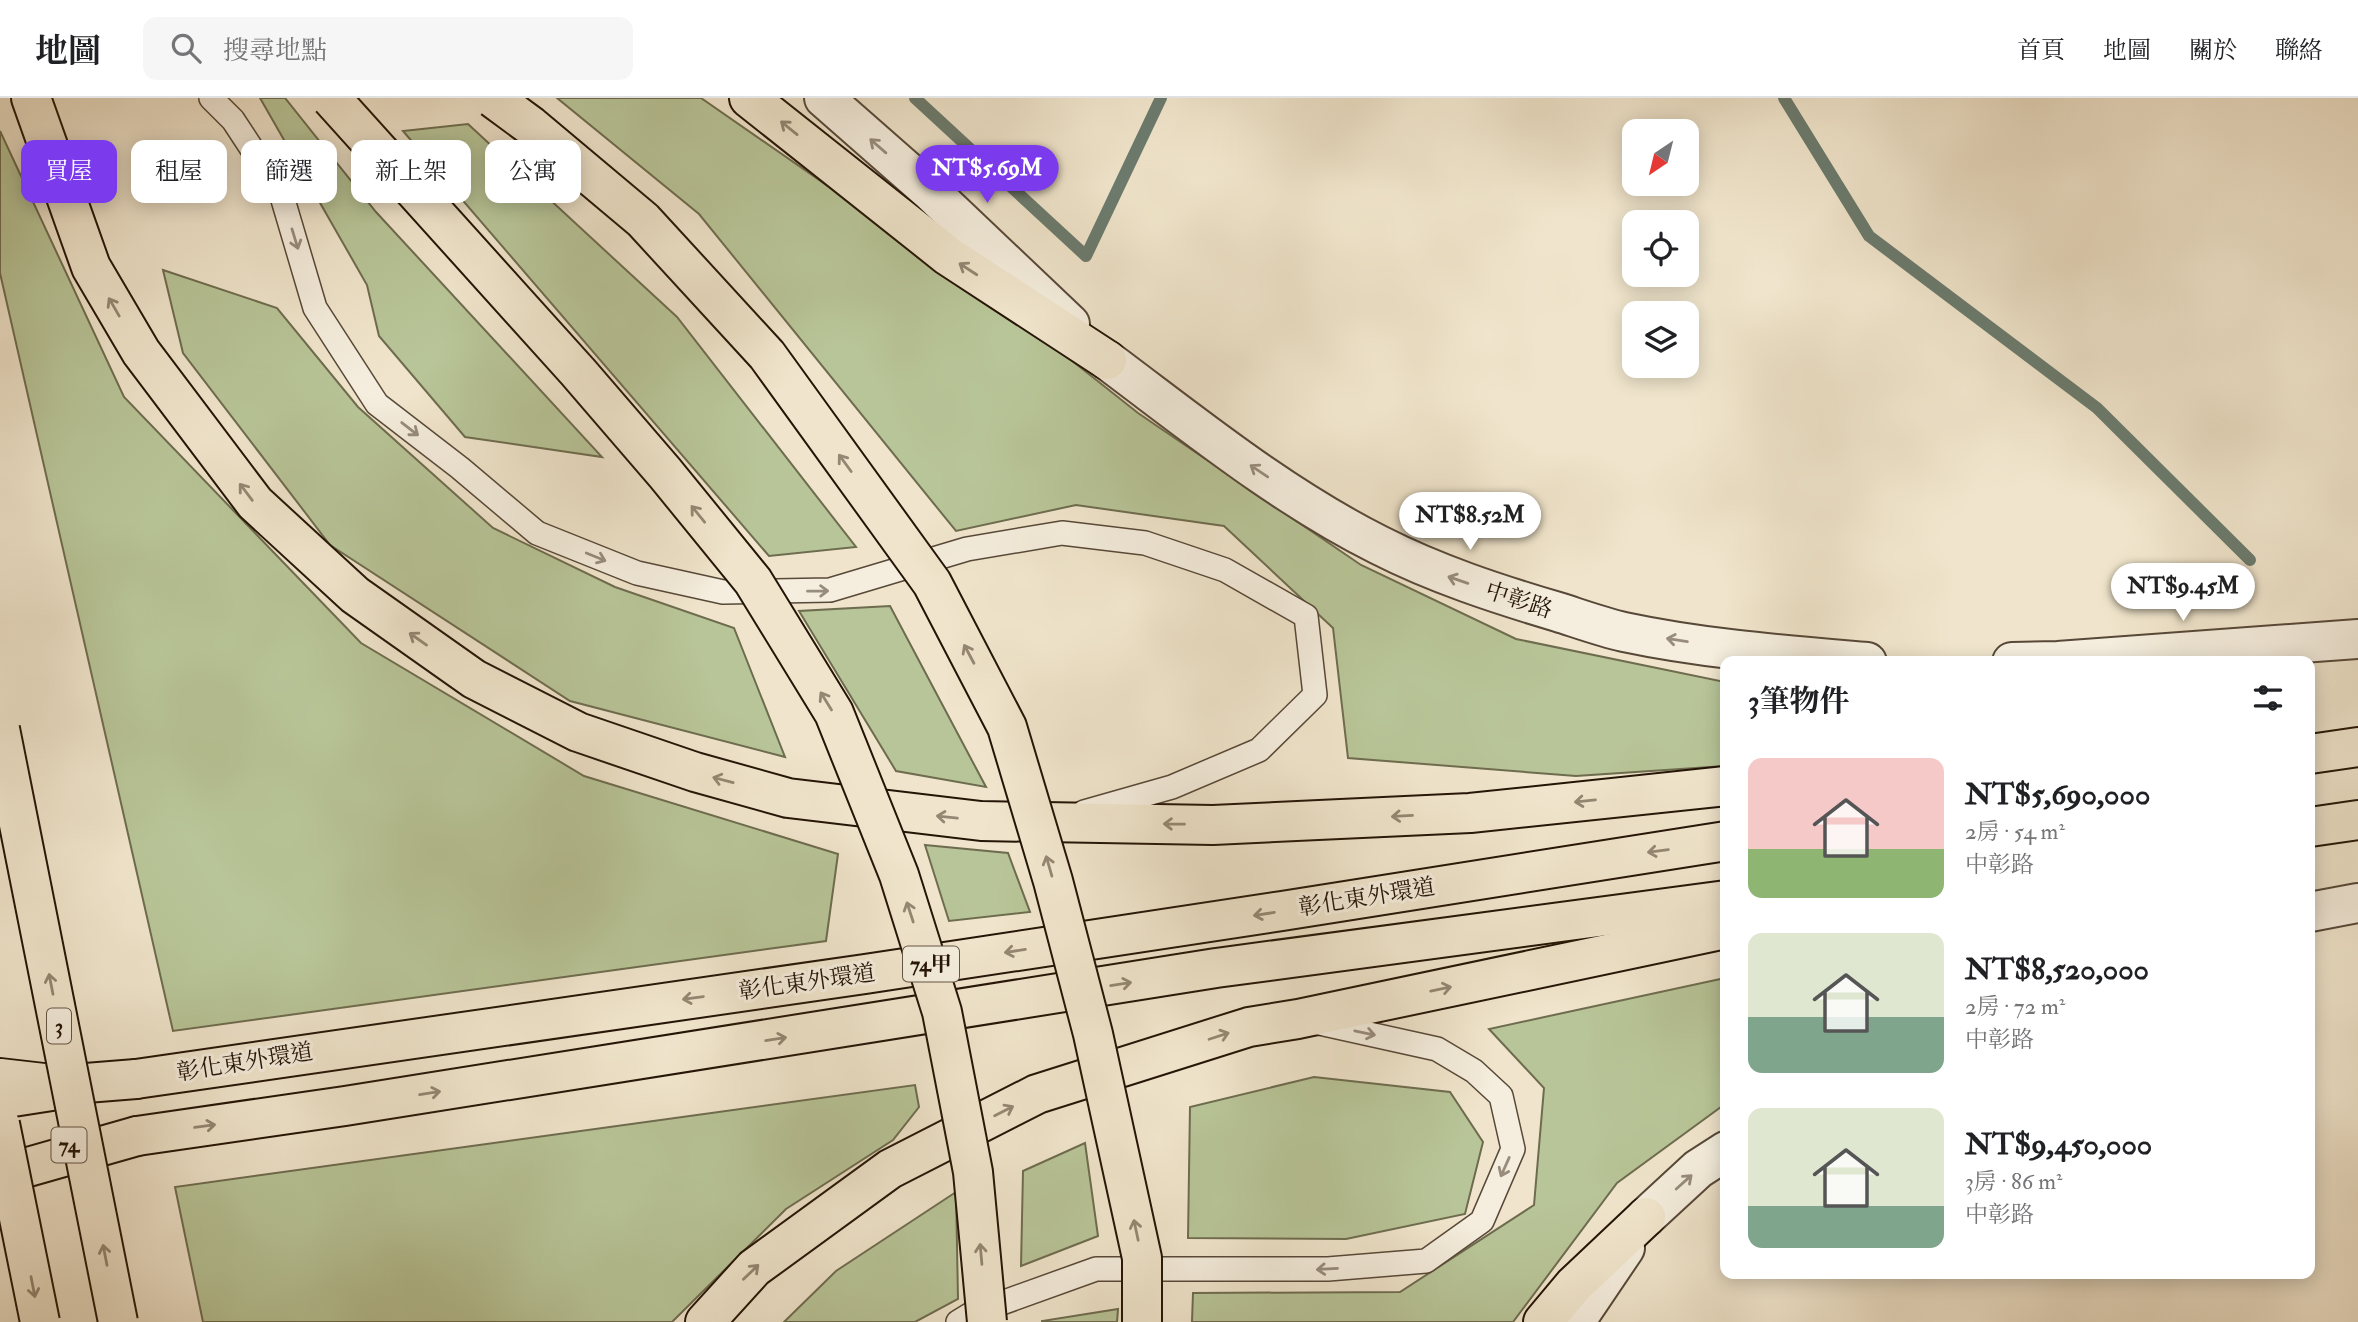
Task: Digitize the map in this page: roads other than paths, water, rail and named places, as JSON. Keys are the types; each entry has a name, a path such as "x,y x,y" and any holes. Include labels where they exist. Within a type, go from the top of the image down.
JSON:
{"main road":[{"path":"31,98 91,267 141,352 255,503 355,595 474,679 578,732 695,772 788,797 981,821 1213,825 1470,813 1720,787"},
{"path":"331,98 578,372 665,473 753,582 834,713 899,876 942,1012 974,1172 987,1322"},
{"path":"493,98 531,126 643,220 767,355 932,583 1007,727 1053,881 1093,1034 1142,1258 1142,1322"},
{"path":"749,98 948,256 1107,360"},
{"name":"3","path":"0,729 118,1322"},
{"path":"2315,753 2358,747"},
{"path":"2315,826 2358,820"},
{"name":"彰化東外環道","path":"136,1079 919,966 1720,842"},
{"name":"74甲","path":"137,1136 386,1100 1216,968 1720,901"},
{"path":"705,1322 754,1268 890,1169 1037,1094 1249,1027 1720,930"},
{"path":"0,1078 61,1085 136,1079"},
{"path":"0,1099 136,1079"},
{"path":"0,1124 40,1322"},
{"path":"0,1175 137,1136"},
{"name":"74","path":"0,1154 137,1136"},
{"path":"1543,1322 1574,1285 1646,1217"}],"street":[{"name":"中彰路","path":"824,98 931,192 1107,360 1223,446 1302,500 1378,545 1446,575 1623,632 1752,653 1790,656"},
{"path":"2126,656 2358,639"},
{"path":"2315,911 2358,903"},
{"path":"1575,1322 1646,1217 1698,1169 1720,1155"}],"lane":[{"path":"211,98 233,120 281,192 315,307 377,404 460,468 537,533 636,573 723,592 830,590 967,549 1062,533 1145,543 1225,570 1306,616 1315,695 1259,750 1172,788 1051,821"},
{"path":"958,1322 971,1314 1096,1269 1328,1269 1426,1261 1482,1221 1513,1149 1501,1096 1474,1071 1437,1048 1298,1019"}],"waterway":[{"path":"915,98 1086,256 1161,98"},
{"path":"1784,98 1869,236 2097,408 2250,560"}]}
